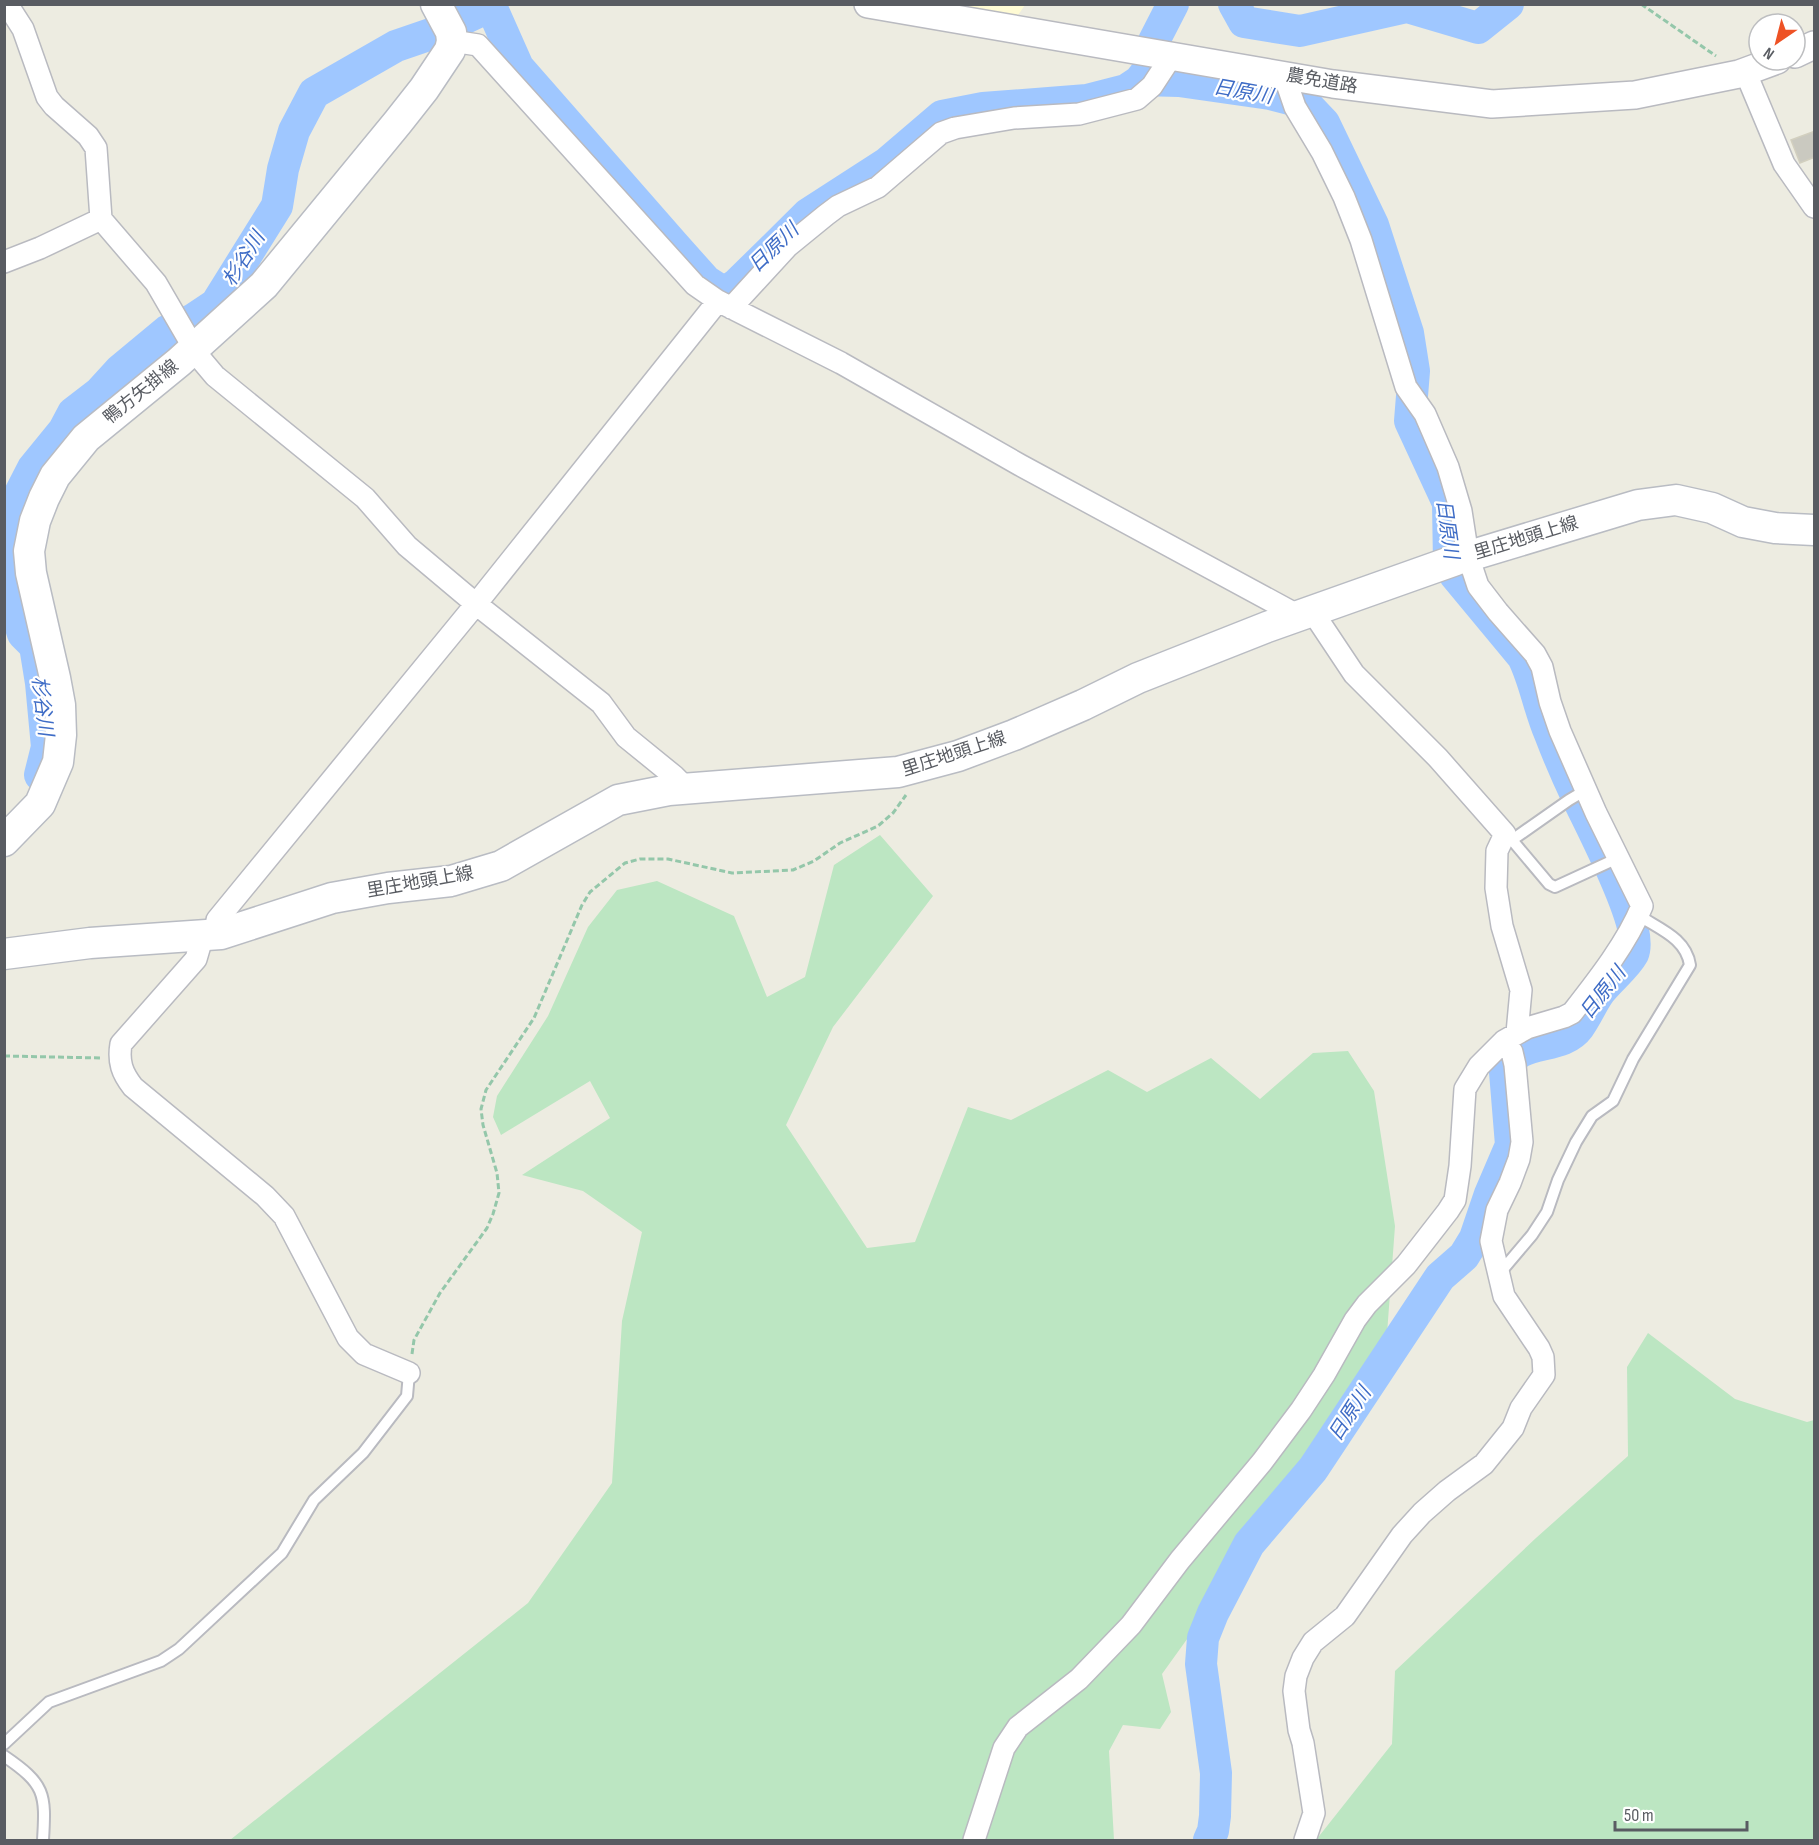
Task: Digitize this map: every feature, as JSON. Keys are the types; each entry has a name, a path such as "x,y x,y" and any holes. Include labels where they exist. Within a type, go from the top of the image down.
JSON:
{"main road":[{"name":"鴨方矢掛線","path":"4,841 40,804 58,762 61,735 60,705 31,573 29,551 35,521 55,476 86,438 192,344 264,285 292,253 424,89 450,50 446,24"},
{"name":"里庄地頭上線","path":"4,954 90,943 212,935 332,898 388,888 451,881 501,866 618,800 686,788 898,772 958,756 1014,735 1138,678 1306,614 1456,560 1638,505 1676,500 1712,508 1743,522 1775,528 1815,530"}],"street":[{"path":"7,4 23,28 47,97 88,136 96,148 100,219 156,283 175,318 215,376 365,498 407,546 602,704 626,737 686,788"},
{"name":"農免道路","path":"867,4 1160,58 1289,90 1333,84 1492,104 1635,95 1747,70"},
{"path":"446,24 478,45 696,285 725,304 841,363 1020,465 1306,614 1354,674 1438,758 1509,837 1497,851 1496,888 1502,926 1521,990 1512,1048 1522,1142 1519,1159 1497,1210 1491,1241 1504,1296 1543,1357 1544,1375 1521,1407 1513,1428 1484,1464 1447,1491 1402,1534 1345,1616 1313,1642 1302,1658 1294,1691 1314,1813 1305,1840"},
{"path":"410,1373 364,1354 348,1338 284,1216 265,1196 133,1087 123,1074 119,1058 121,1044 196,958 212,935 217,920 725,304 826,214 878,187 941,133 955,128 1014,118 1079,114 1137,99 1152,86 1160,58"},
{"path":"1742,72 1784,164 1815,207"},
{"path":"974,1840 1010,1736 1079,1678 1131,1625 1180,1560 1262,1462 1301,1410 1361,1312 1406,1265 1448,1211 1455,1200 1460,1166 1465,1089 1479,1066 1572,1013 1633,925 1642,906 1612,861 1579,794 1550,702 1542,667 1535,654 1456,560 1461,511 1448,466 1425,414 1412,395 1357,229 1322,152 1289,90"},
{"path":"4,262 40,248 100,219"}],"lane":[{"path":"1579,794 1509,837 1549,884 1555,887 1612,861"},
{"path":"1499,1274 1532,1235 1547,1212 1575,1142 1592,1116 1613,1101 1633,1059 1690,965 1689,954 1680,941 1633,925"},
{"path":"4,1744 49,1702 161,1661 179,1649 282,1553 314,1500 363,1453 407,1396 410,1373"},
{"path":"4,1756 22,1768 39,1787 45,1804 43,1840"}],"path":[{"path":"1641,4 1742,72"},
{"path":"410,1373 414,1340 440,1293 487,1228 500,1193 497,1173 483,1125 481,1109 486,1090 534,1018 582,905 590,892 625,863 640,859 668,859 732,873 794,870 814,861 840,843 878,826 893,813 903,797 912,790"},
{"path":"4,1056 119,1058"}],"shaded area":[{"path":"932,5 1025,5 1016,18"}],"green space":[{"path":"880,835 933,896 833,1027 786,1125 867,1248 915,1242 968,1107 1011,1120 1108,1070 1147,1092 1211,1058 1260,1099 1313,1053 1348,1051 1374,1091 1395,1226 1387,1334 1303,1460 1228,1552 1190,1635 1162,1674 1171,1712 1160,1729 1123,1725 1109,1751 1114,1840 230,1840 528,1603 612,1483 622,1321 642,1232 583,1191 522,1175 610,1118 590,1081 501,1135 493,1117 497,1096 548,1016 588,927 617,890 657,881 734,916 767,997 805,977 834,865"},
{"path":"1648,1333 1735,1399 1807,1422 1814,1420 1814,1840 1316,1840 1392,1744 1395,1671 1536,1538 1628,1456 1627,1367"}],"building":[{"path":"1815,131 1815,157 1800,163 1791,140"}],"waterway":[{"path":"1141,79 1151,66 1154,41 1173,4"},
{"path":"1234,4 1244,22 1300,31 1407,7 1478,28 1508,4"},
{"name":"日原川","path":"491,6 518,67 706,281 720,290 728,290 737,284 808,214 887,163 942,116 983,108 1087,100 1126,90 1141,80 1179,81 1270,94 1305,103 1324,123 1373,225 1408,333 1414,371 1410,421 1448,503 1449,563 1455,575 1523,657 1559,758 1624,900 1635,941 1630,959 1600,992 1579,1027 1571,1035 1561,1040 1528,1048 1511,1061 1505,1072 1511,1145 1490,1194 1475,1238 1464,1256 1440,1277 1313,1469 1249,1544 1213,1613 1203,1638 1201,1664 1216,1773 1215,1816 1209,1840"},
{"name":"杉谷川","path":"4,542 15,503 33,468 64,430 73,413 99,393 120,370 167,331 192,320 216,304 277,206 283,169 294,131 314,93 396,46 431,34 491,6"},
{"name":"杉谷川","path":"4,550 8,586 23,634 35,646 41,683 47,747 40,775"}]}
